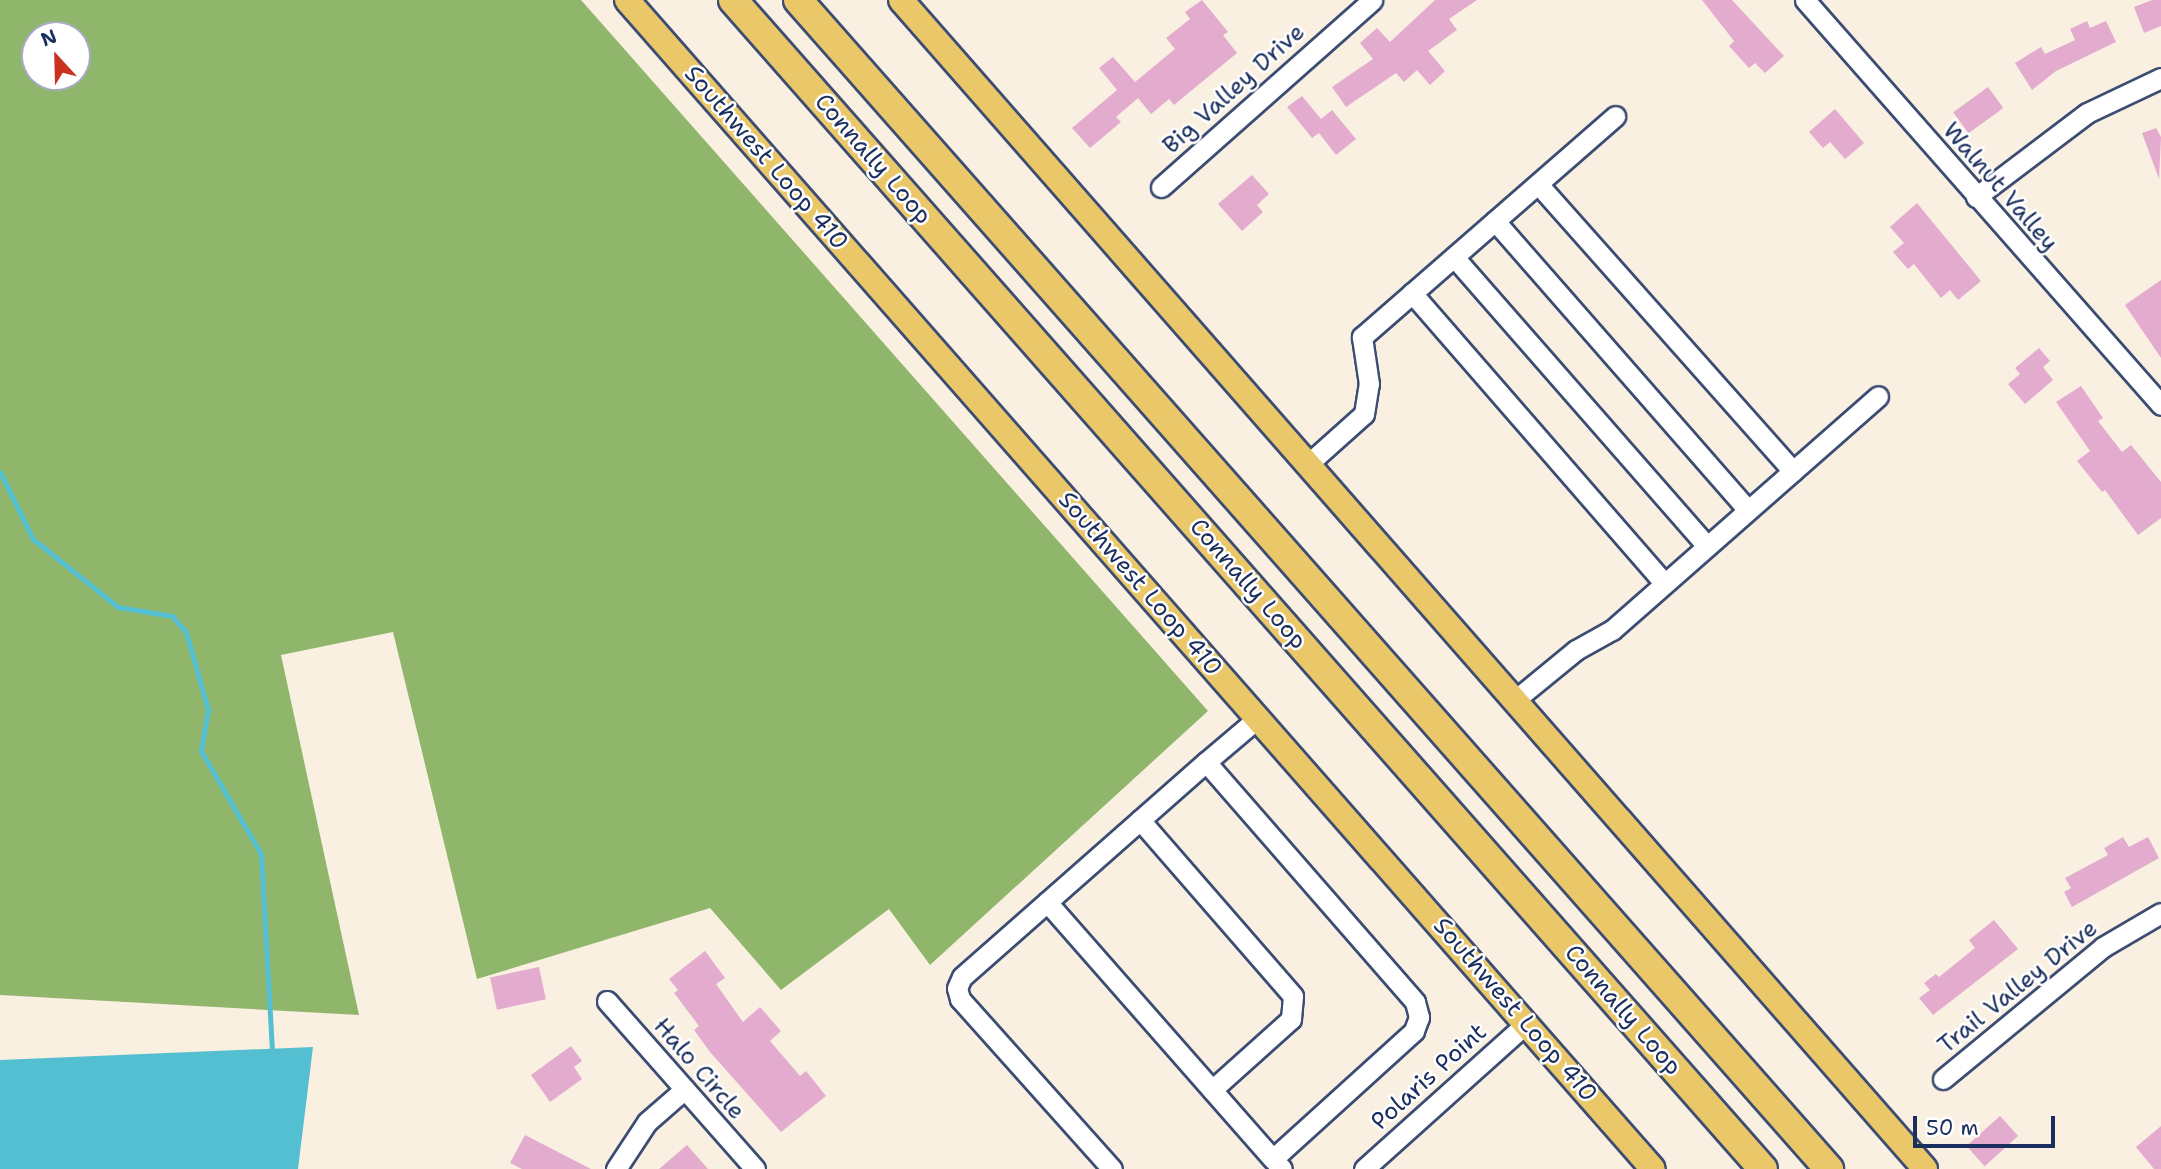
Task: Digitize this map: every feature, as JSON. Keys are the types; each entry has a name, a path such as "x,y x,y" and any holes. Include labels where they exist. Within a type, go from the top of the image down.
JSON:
{"highway":[{"name":"Connally Loop","path":"733,0 1763,1169"},
{"name":"Connally Loop","path":"798,0 1829,1169"}],"main road":[{"name":"Southwest Loop 410","path":"626,0 1527,1023 1646,1166"},
{"path":"901,0 1925,1169"}],"street":[{"name":"Big Valley Drive","path":"1161,187 1372,0"},
{"name":"Walnut Valley","path":"1805,0 1976,197 2160,401"},
{"path":"1976,197 2088,113 2161,78"},
{"path":"1308,464 1364,414 1369,384 1362,337 1615,116"},
{"path":"1538,184 1793,471"},
{"path":"1494,221 1748,510"},
{"path":"1454,257 1707,546"},
{"path":"1412,293 1664,583"},
{"path":"1515,700 1576,650 1612,630 1878,396"},
{"path":"1112,1169 960,999 957,988 962,978 1258,718"},
{"path":"1047,902 1278,1164 1415,1031 1419,1017 1415,1002 1206,762"},
{"path":"1140,820 1293,996 1291,1018 1212,1090"},
{"name":"Trail Valley Drive","path":"1943,1079 2060,980 2104,947 2161,913"},
{"name":"Halo Circle","path":"607,1001 755,1169"},
{"name":"Polaris Point","path":"1364,1169 1527,1023"},
{"path":"616,1169 647,1122 685,1089"}],"green space":[{"path":"0,0 581,0 1208,711 930,965 889,909 781,990 710,908 477,979 393,632 281,655 359,1015 0,995"}],"water":[{"path":"313,1047 298,1169 0,1169 0,1060"}],"building":[{"path":"1202,0 1228,32 1223,35 1237,53 1174,105 1169,99 1151,114 1138,98 1116,117 1121,122 1090,148 1072,128 1117,90 1099,68 1113,57 1135,82 1175,49 1166,38 1190,19 1185,12"},
{"path":"1435,0 1477,0 1449,19 1457,30 1428,51 1445,71 1430,85 1417,70 1404,82 1396,73 1346,107 1332,87 1373,59 1360,43 1377,28 1390,42"},
{"path":"1702,0 1732,0 1784,56 1765,73 1755,63 1749,68 1729,46 1734,41"},
{"path":"2152,0 2161,0 2161,26 2144,33 2134,7"},
{"path":"2087,21 2090,28 2106,21 2116,42 2056,71 2032,90 2015,63 2041,47 2045,54 2075,40 2070,29"},
{"path":"1988,87 2003,108 1968,133 1953,112"},
{"path":"1302,96 1321,119 1332,110 1356,139 1336,155 1319,133 1312,138 1287,107"},
{"path":"1835,109 1864,143 1845,159 1830,142 1823,148 1809,132"},
{"path":"2156,128 2161,137 2159,179 2142,133"},
{"path":"1252,175 1269,194 1257,205 1263,212 1242,231 1218,204"},
{"path":"1917,203 1981,281 1958,300 1950,290 1941,298 1914,264 1908,269 1893,252 1904,243 1890,227"},
{"path":"2161,280 2161,358 2125,305"},
{"path":"2039,348 2050,361 2043,367 2053,380 2025,404 2008,384 2020,374 2015,368"},
{"path":"2081,386 2103,418 2098,421 2122,452 2131,445 2161,482 2161,518 2138,535 2105,490 2102,492 2077,461 2090,451 2056,402"},
{"path":"2123,837 2129,847 2148,837 2159,858 2072,907 2064,892 2071,888 2065,878 2108,855 2104,848"},
{"path":"1994,920 2018,949 1933,1015 1919,998 1930,990 1924,983 1936,974 1939,977 1975,948 1969,940"},
{"path":"705,951 725,978 716,984 743,1022 760,1007 781,1031 770,1041 800,1076 806,1071 826,1096 781,1132 710,1052 694,1030 699,1026 674,993 678,990 669,979"},
{"path":"539,967 546,999 497,1010 490,977"},
{"path":"571,1046 582,1061 574,1067 582,1079 550,1102 531,1075"},
{"path":"2000,1116 2018,1136 1985,1166 1967,1146"},
{"path":"2161,1126 2161,1169 2154,1169 2136,1147"},
{"path":"525,1135 591,1169 522,1169 510,1163"},
{"path":"687,1145 708,1169 659,1169"}],"waterway":[{"path":"0,472 33,539 118,607 172,616 186,632 208,710 201,751 261,854 272,1053"}]}
